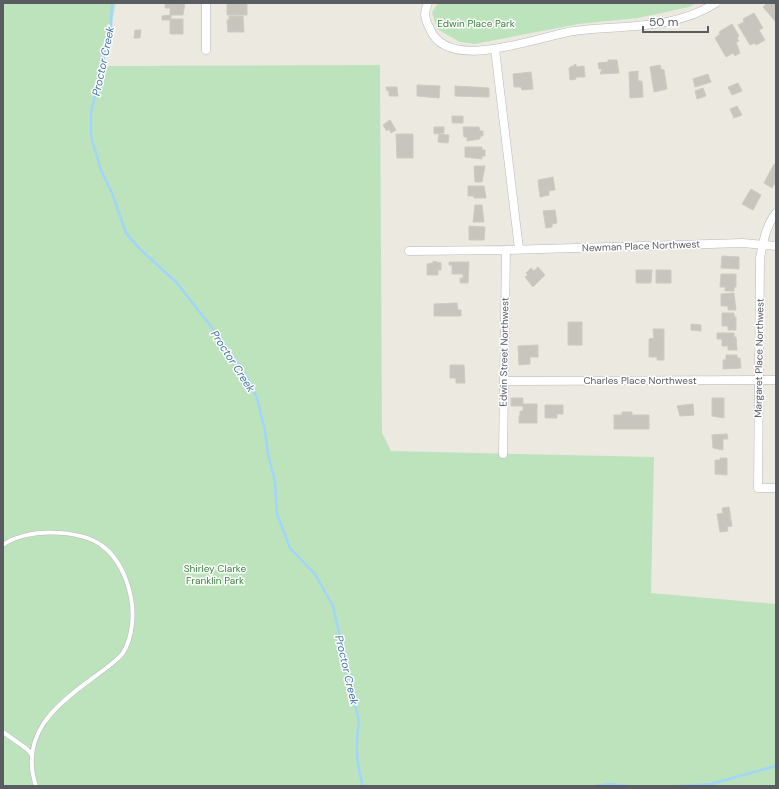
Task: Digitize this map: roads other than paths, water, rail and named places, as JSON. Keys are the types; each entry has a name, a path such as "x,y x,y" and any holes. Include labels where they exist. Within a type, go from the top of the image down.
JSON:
{"street":[{"path":"206,3 206,50"},
{"path":"428,3 424,17 432,36 438,42 453,49 471,50 495,49 573,31 644,25 690,17 716,3"},
{"path":"495,49 519,249"},
{"name":"Margaret Place Northwest","path":"776,213 772,218 762,245 760,258 758,488 776,488"},
{"name":"Newman Place Northwest","path":"410,251 506,250 743,243 776,246"},
{"name":"Edwin Street Northwest","path":"503,454 506,250"},
{"name":"Charles Place Northwest","path":"504,381 776,380"}],"lane":[{"path":"3,545 8,541 47,532 85,538 101,545 114,559 123,572 131,601 132,624 124,651 116,661 59,704 45,721 37,734 31,754 32,773 36,786"},
{"path":"3,732 27,749 31,754"}],"waterway":[{"name":"Proctor Creek","path":"112,3 111,26 91,113 91,136 101,170 112,193 126,233 140,249 177,283 220,338 249,381 257,398 275,482 277,514 290,548 315,574 333,606 359,722 357,754 363,786"},
{"name":"Proctor Creek","path":"679,786 711,784 776,766"},
{"name":"Proctor Creek","path":"596,786 609,784 628,786"}],"park label":[{"name":"Edwin Place Park","path":"476,23"},
{"name":"Shirley Clarke Franklin Park","path":"215,574"}]}
